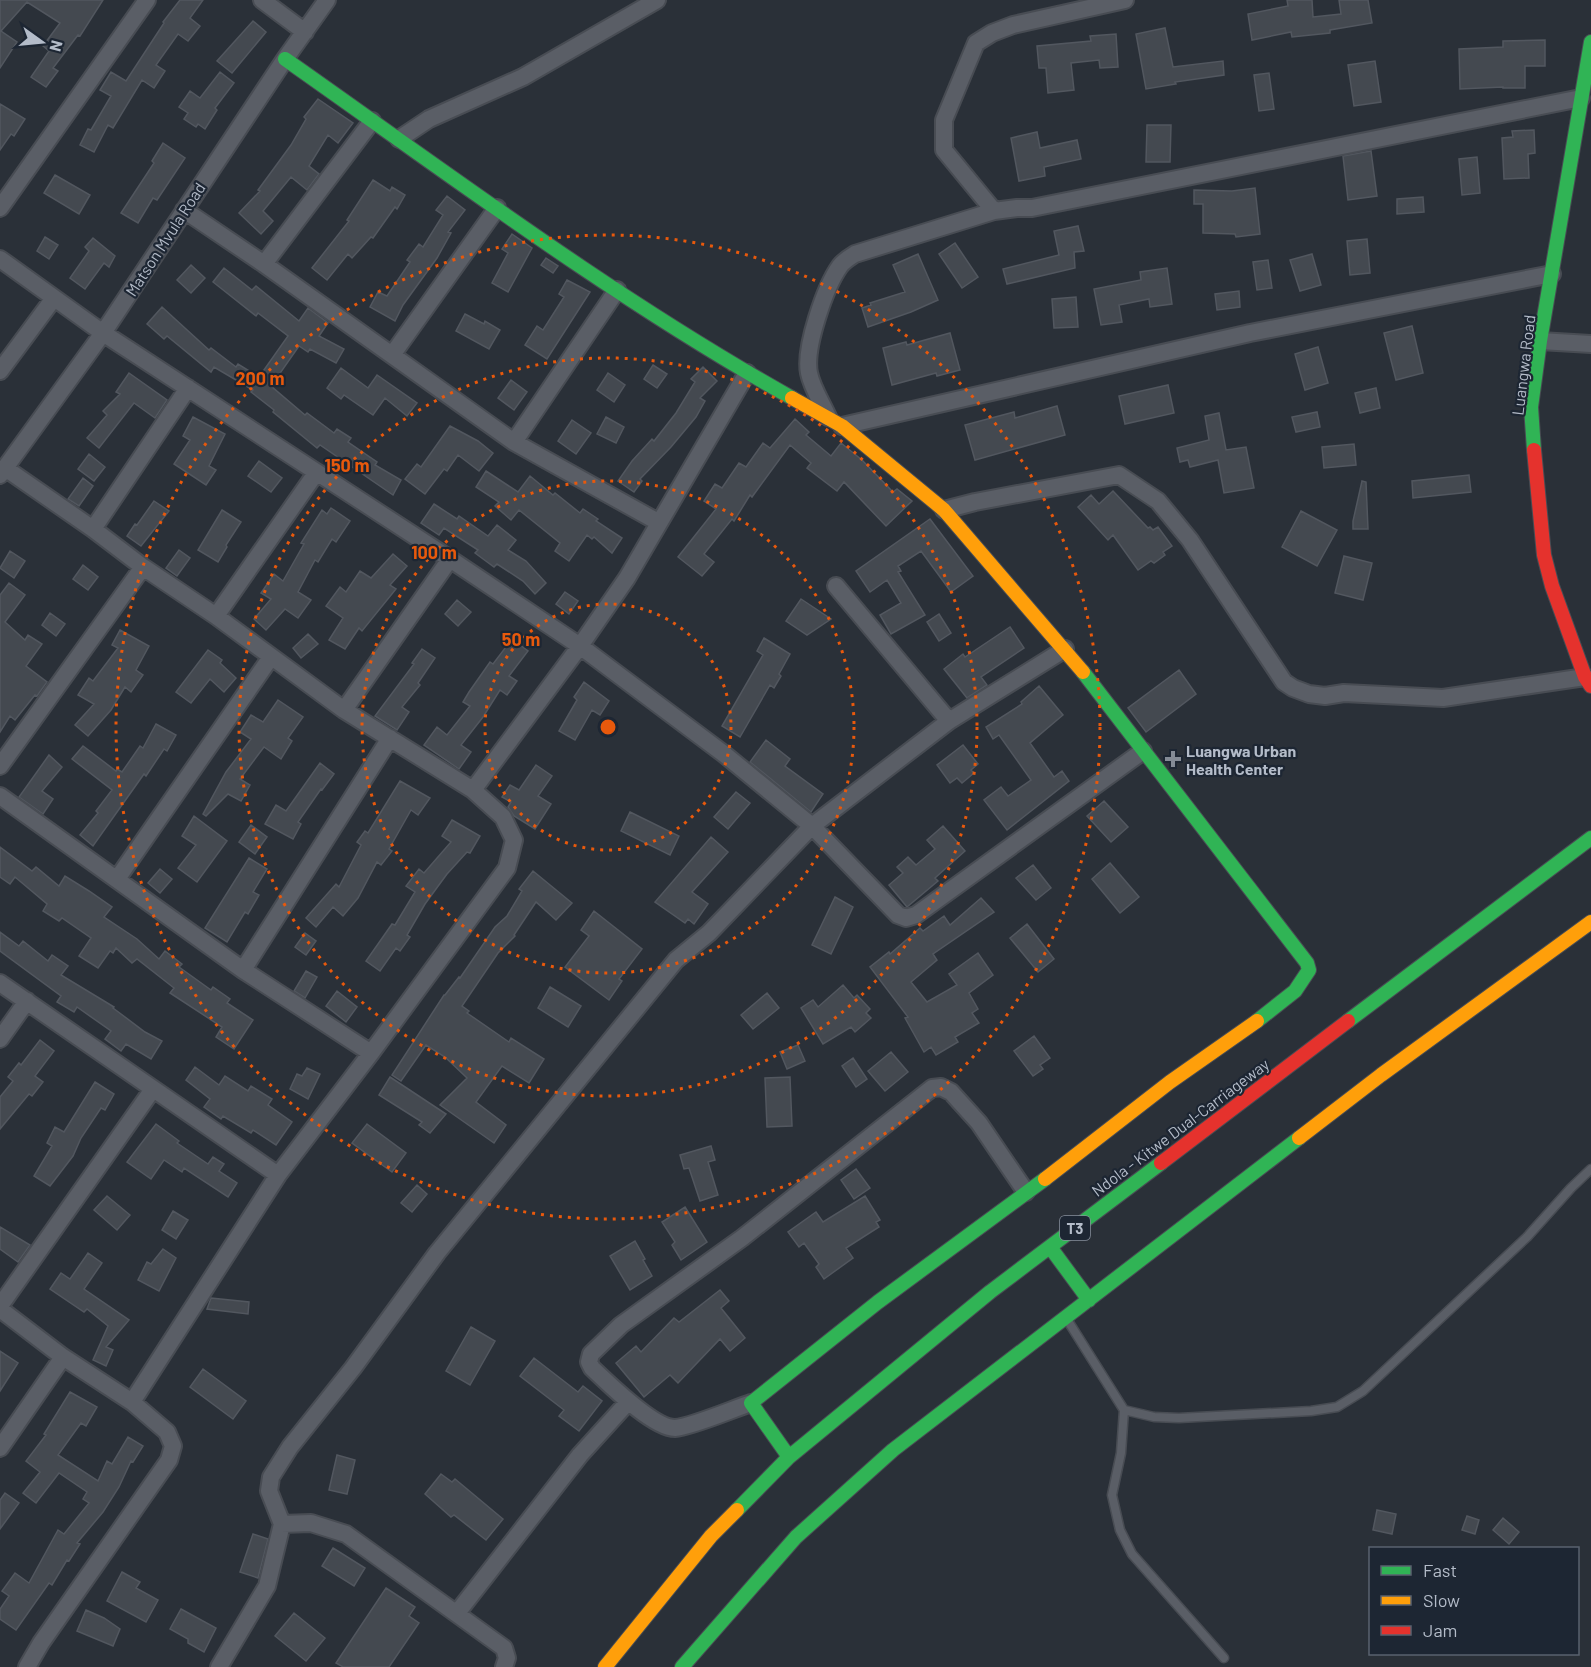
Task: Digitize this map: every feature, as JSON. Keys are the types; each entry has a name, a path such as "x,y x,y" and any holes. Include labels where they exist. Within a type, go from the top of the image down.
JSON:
{"main road":[{"name":"Luangwa Road","path":"1588,682 1552,586 1544,555 1531,407 1540,341 1591,42"},
{"path":"285,59 617,290 747,373 835,422 944,510 1065,649 1307,963 1309,970 1295,991 1264,1016 1170,1082 1067,1163 878,1302 751,1403 789,1457"},
{"name":"Ndola - Kitwe Dual-Carriageway","path":"605,1667 711,1536 789,1457 990,1292 1591,838"},
{"path":"682,1667 796,1538 893,1450 1381,1075 1591,922"},
{"path":"1050,1246 1089,1300"}],"street":[{"path":"0,208 147,0"},
{"path":"262,0 305,32"},
{"name":"Matson Mvula Road","path":"3,471 103,333 285,59 327,0"},
{"path":"399,139 429,120 523,77 657,0"},
{"path":"994,211 944,150 944,120 976,43 992,33 1013,25 1125,0"},
{"path":"1552,274 1250,333 835,422 809,373 815,322 841,266 855,254 994,211 1044,206 1581,98"},
{"path":"264,264 372,120"},
{"path":"392,355 497,208"},
{"path":"184,210 264,264 514,442 658,522"},
{"path":"0,259 103,333 580,646 724,754 812,826 898,915 906,918 916,915 1143,751"},
{"path":"514,442 617,290"},
{"path":"0,371 54,298"},
{"path":"1540,341 1591,344"},
{"path":"472,790 580,646 627,578 747,373"},
{"path":"93,529 188,388"},
{"path":"3,471 93,529 344,710 472,790 503,817 514,840 507,868 372,1053 278,1175 132,1402"},
{"path":"216,616 316,473"},
{"path":"944,510 1119,475 1158,501 1190,540 1284,682 1309,694 1324,696 1344,693 1443,698 1588,682"},
{"path":"344,710 450,559"},
{"path":"0,766 143,567"},
{"path":"836,586 949,721"},
{"path":"219,1667 267,1586 282,1524 269,1491 271,1477 290,1447 353,1368 437,1253 676,960 709,933 812,826 949,721 1065,649"},
{"path":"117,879 271,657"},
{"path":"243,970 390,738"},
{"path":"0,796 243,970 372,1053"},
{"path":"0,983 278,1175"},
{"path":"0,1040 27,1001"},
{"path":"751,1403 674,1428 666,1426 628,1402 592,1368 589,1362 591,1353 621,1325 742,1238 932,1088 941,1087 951,1092 979,1124 1026,1192"},
{"path":"27,1667 41,1643 169,1460 172,1446 167,1432 132,1402 63,1357 0,1308 153,1089"},
{"path":"0,1448 63,1357"},
{"path":"457,1613 580,1455 628,1402"},
{"path":"282,1524 311,1523 346,1534 504,1648 507,1658 504,1667"}],"lane":[{"path":"1124,1410 1154,1417 1179,1418 1311,1411 1337,1407 1363,1391 1527,1237 1591,1169"},
{"path":"1066,1318 1124,1410 1120,1453 1112,1495 1120,1530 1132,1554 1224,1658"}],"building":[{"path":"0,0 103,0 80,36 78,35 53,68 58,71 46,87 31,77 49,51 43,46 60,23 27,2 1,31 17,42 0,68"},
{"path":"180,0 203,0 190,18 200,26 188,41 178,34 156,65 165,71 154,88 142,80 113,128 108,125 94,152 80,145 111,96 100,90 111,72 126,81 163,22"},
{"path":"1287,0 1312,0 1313,17 1341,14 1339,0 1368,0 1372,23 1330,30 1330,33 1292,37 1291,32 1252,40 1248,14 1288,6"},
{"path":"253,21 266,32 232,73 217,61"},
{"path":"1165,28 1173,67 1223,61 1224,75 1146,89 1136,34"},
{"path":"1116,34 1118,67 1100,68 1099,60 1071,63 1074,90 1048,93 1046,68 1039,68 1037,46 1091,41 1090,36"},
{"path":"1545,40 1545,66 1525,66 1525,88 1460,89 1459,49 1503,47 1503,41"},
{"path":"1375,61 1381,102 1354,106 1348,65"},
{"path":"220,72 234,83 215,108 217,110 205,129 198,124 196,127 184,119 188,113 179,107 190,91 200,98"},
{"path":"1269,73 1274,109 1259,111 1254,75"},
{"path":"318,99 353,123 338,143 328,135 309,166 319,174 307,190 291,177 263,211 273,221 261,234 239,213 260,191 258,190 291,145 306,119 304,117"},
{"path":"0,104 25,119 14,136 11,134 0,150"},
{"path":"1147,125 1171,125 1170,162 1146,162"},
{"path":"1534,130 1535,153 1528,154 1529,178 1504,179 1502,138 1513,137 1512,131"},
{"path":"1037,132 1040,148 1077,140 1081,159 1044,167 1045,176 1019,181 1011,138"},
{"path":"163,143 185,158 157,200 153,198 138,223 121,213 154,163 152,161"},
{"path":"1371,151 1377,196 1348,200 1343,156"},
{"path":"1477,157 1480,193 1462,195 1459,159"},
{"path":"55,175 90,195 79,214 44,193"},
{"path":"373,180 390,191 392,187 405,195 397,209 395,207 373,238 371,237 352,258 348,254 327,280 312,268 349,221 347,220"},
{"path":"1255,188 1260,234 1236,237 1235,234 1203,233 1203,204 1194,204 1194,190 1232,191"},
{"path":"447,196 465,210 448,232 451,233 437,258 403,305 395,321 370,307 378,292 387,296 410,262 407,260 419,244 423,247 443,215 436,210"},
{"path":"1423,197 1424,212 1397,214 1397,199"},
{"path":"1078,226 1084,251 1074,252 1075,268 1007,284 1003,269 1059,255 1054,231"},
{"path":"512,234 532,248 508,292 492,283 508,253 502,249"},
{"path":"45,237 58,245 49,259 37,251"},
{"path":"93,238 115,256 109,267 104,263 85,289 70,278 89,251 85,247"},
{"path":"1367,239 1370,273 1350,275 1347,241"},
{"path":"955,243 978,277 962,288 939,254"},
{"path":"918,254 938,300 868,327 862,308 871,305 870,303 905,292 893,265"},
{"path":"1312,254 1321,285 1300,291 1290,260"},
{"path":"546,258 558,266 553,273 541,265"},
{"path":"1268,260 1272,288 1257,290 1253,262"},
{"path":"191,265 205,278 191,293 177,280"},
{"path":"224,268 252,290 256,286 299,321 308,308 328,323 319,336 344,349 336,363 310,349 308,352 299,346 271,386 305,415 307,413 334,433 337,429 351,438 348,442 377,462 375,465 401,480 393,495 320,445 317,448 273,412 274,410 251,392 253,390 214,367 211,372 167,336 164,339 147,324 162,307 209,350 211,348 236,367 238,364 259,377 288,336 258,313 256,316 213,282"},
{"path":"1167,268 1172,304 1150,307 1149,299 1119,305 1122,322 1101,325 1094,289 1141,280 1140,272"},
{"path":"567,280 590,292 547,359 525,345 537,326 543,330 564,297 559,294"},
{"path":"1239,291 1240,307 1217,310 1215,294"},
{"path":"1076,297 1078,327 1054,328 1052,299"},
{"path":"465,314 484,324 485,321 500,330 489,349 456,331"},
{"path":"1412,326 1423,373 1396,380 1384,333"},
{"path":"950,333 960,370 937,376 936,373 892,385 883,348 906,342 907,345"},
{"path":"1318,347 1328,383 1305,390 1295,354"},
{"path":"653,365 667,374 657,388 644,379"},
{"path":"703,367 717,381 700,398 705,401 696,417 640,479 642,481 634,492 618,481 632,461 652,439 654,441 676,413 695,382 691,379"},
{"path":"341,368 368,388 377,375 417,403 407,416 385,398 373,415 344,395 341,399 327,388"},
{"path":"129,373 167,400 155,418 134,403 99,448 87,438 107,415 103,411 120,394 116,392"},
{"path":"608,373 625,385 614,402 597,390"},
{"path":"511,380 527,392 514,410 498,398"},
{"path":"1168,385 1174,413 1125,424 1119,396"},
{"path":"1376,388 1380,408 1360,413 1355,393"},
{"path":"1057,406 1065,435 975,460 965,425 1014,412 1015,418"},
{"path":"1317,412 1320,427 1296,432 1292,417"},
{"path":"1219,413 1226,450 1246,447 1254,488 1224,493 1218,460 1190,467 1188,460 1180,462 1177,448 1209,440 1205,416"},
{"path":"193,417 225,434 209,466 216,470 206,485 174,464 190,440 183,436"},
{"path":"606,417 624,427 616,443 597,434"},
{"path":"795,419 809,432 806,435 831,456 841,443 862,460 893,492 897,489 912,501 886,526 844,482 837,491 807,468 811,463 790,445 752,497 750,495 734,521 732,519 704,554 714,562 702,576 678,557 716,509 704,501 715,484 722,488 739,463 746,467 763,443 770,448"},
{"path":"572,420 591,433 576,454 558,441"},
{"path":"450,426 478,441 493,453 479,471 458,455 447,471 444,469 425,494 405,479 417,464 421,467"},
{"path":"1354,444 1356,465 1324,468 1322,447"},
{"path":"89,454 105,467 94,481 78,469"},
{"path":"259,461 282,478 271,492 248,476"},
{"path":"486,471 518,492 530,476 553,495 555,493 580,513 583,509 598,519 596,521 622,538 612,553 594,537 592,539 587,535 569,561 555,551 560,543 519,510 511,520 495,506 499,502 476,487"},
{"path":"1469,475 1471,492 1413,498 1412,481"},
{"path":"83,478 93,486 79,506 68,499"},
{"path":"1362,481 1366,482 1368,529 1353,529 1353,521"},
{"path":"1113,491 1148,528 1153,530 1158,527 1172,546 1163,552 1165,555 1154,563 1151,561 1138,570 1113,535 1108,540 1078,507 1091,495 1099,504"},
{"path":"154,501 169,511 141,546 127,536"},
{"path":"434,504 457,519 459,516 488,536 497,525 516,540 508,550 526,561 546,583 535,594 523,581 497,564 494,567 475,553 478,550 444,528 439,535 421,523"},
{"path":"331,508 350,521 336,542 332,539 318,562 315,560 298,592 311,600 298,618 285,609 266,630 254,619 271,599 261,593 274,574 283,581 304,544 301,543 322,510 327,514"},
{"path":"222,510 241,522 218,562 198,550"},
{"path":"1301,511 1337,530 1317,566 1282,547"},
{"path":"930,519 973,576 951,592 921,551 898,566 901,571 898,572 925,615 891,634 880,615 901,603 887,580 870,592 856,571"},
{"path":"179,550 190,558 177,576 166,568"},
{"path":"10,551 25,561 14,578 0,568"},
{"path":"393,554 407,566 390,585 396,589 362,631 359,628 345,649 329,640 343,618 326,606 340,587 346,592 360,571 371,578"},
{"path":"1344,556 1372,563 1363,600 1335,593"},
{"path":"83,565 98,577 88,590 73,579"},
{"path":"9,583 25,595 5,622 25,640 28,635 42,644 26,666 47,682 15,720 10,716 0,732 0,595"},
{"path":"565,592 578,601 569,614 556,604"},
{"path":"801,599 831,619 807,635 786,621"},
{"path":"457,600 471,612 458,626 445,614"},
{"path":"50,613 65,624 56,636 42,625"},
{"path":"939,614 951,633 939,641 927,622"},
{"path":"1010,627 1024,648 981,677 987,685 967,698 944,669 963,654 965,657"},
{"path":"120,630 149,646 136,670 143,675 131,692 125,687 111,710 88,736 75,725 94,704 78,695 89,678 93,681 118,648 112,645"},
{"path":"308,634 318,644 301,658 293,648"},
{"path":"764,638 790,654 774,688 770,685 740,737 722,726 763,655 757,651"},
{"path":"512,639 528,651 509,676 517,681 507,695 500,690 461,745 471,752 459,769 424,745 437,727 447,735 470,706 463,702 469,692 490,662 493,664"},
{"path":"422,649 435,658 418,683 420,685 402,707 409,712 397,730 375,716 414,664 412,663"},
{"path":"208,650 222,660 220,663 236,678 224,692 210,679 191,703 176,692"},
{"path":"1179,670 1196,694 1146,732 1128,708"},
{"path":"584,682 609,701 600,715 592,710 575,740 559,731 577,700 574,697"},
{"path":"1039,686 1063,715 1030,743 1054,777 1062,771 1069,781 1007,830 984,800 1001,787 1008,796 1031,780 999,735 993,739 986,727 1022,704 1021,702"},
{"path":"278,700 303,717 288,738 292,741 281,759 264,747 240,779 250,785 241,801 228,794 206,816 203,814 226,772 251,739 240,732 251,715 263,722"},
{"path":"156,724 176,735 167,751 164,749 146,776 144,774 93,846 80,835 98,813 96,811 112,790 72,759 83,746 116,771 117,769 122,772 140,746 143,748"},
{"path":"766,740 790,759 785,766 823,794 811,812 750,762"},
{"path":"963,745 978,764 971,770 974,773 962,783 957,778 950,783 937,765"},
{"path":"49,755 62,767 42,791 53,799 43,814 19,797"},
{"path":"320,763 334,774 298,822 301,824 293,839 265,824 276,805 286,811"},
{"path":"536,765 552,776 538,796 551,804 535,829 514,816 508,807 511,802 502,797 510,785 519,790"},
{"path":"400,781 430,798 418,815 411,810 389,849 392,851 381,865 377,862 358,898 343,916 333,907 316,927 306,918 336,884 339,887 361,845 357,842 365,831 368,833"},
{"path":"736,792 750,803 728,829 714,817"},
{"path":"1104,801 1128,827 1111,842 1087,816"},
{"path":"630,812 679,836 670,855 621,831"},
{"path":"194,816 227,841 197,882 178,868 196,845 182,836"},
{"path":"452,820 480,836 470,853 467,852 447,874 425,904 407,935 410,937 400,951 396,948 380,971 366,961 392,924 395,925 415,892 406,886 419,869 424,873 451,842 442,836"},
{"path":"251,825 267,837 255,854 239,842"},
{"path":"943,826 965,851 935,878 938,881 907,907 889,885 903,873 897,867 908,857 916,865 935,849 927,840"},
{"path":"711,837 728,852 692,892 708,904 694,924 688,919 685,923 655,902"},
{"path":"0,847 32,871 36,867 59,886 65,876 89,891 112,907 104,917 137,939 159,959 165,951 182,964 179,967 211,990 213,987 230,999 227,1003 253,1020 234,1049 216,1037 222,1027 170,993 174,988 137,959 132,963 116,948 113,953 110,951 98,968 79,956 91,938 62,918 59,921 43,911 47,904 15,877 10,884 0,877"},
{"path":"249,858 267,869 253,892 259,895 248,914 245,912 227,942 205,928"},
{"path":"1110,863 1139,897 1120,913 1092,879"},
{"path":"1033,865 1051,888 1036,900 1016,878"},
{"path":"160,869 172,879 160,893 148,883"},
{"path":"533,871 572,903 556,920 536,902 515,936 498,953 462,1006 469,1011 467,1013 509,1042 511,1038 544,1059 529,1083 502,1066 476,1102 506,1125 494,1143 440,1105 467,1078 445,1057 426,1045 401,1081 392,1075 444,995 460,978 495,927 507,916 522,891 519,889"},
{"path":"835,897 853,907 831,954 812,945"},
{"path":"981,898 994,912 933,954 937,960 911,982 927,1002 957,985 949,974 978,953 993,975 969,993 978,1009 972,1013 979,1023 955,1037 958,1042 936,1055 931,1047 924,1052 905,1018 908,1017 870,967 889,952 890,954 920,928 923,931 944,916 950,925"},
{"path":"594,911 642,949 619,979 622,981 609,1000 565,967 589,936 581,930"},
{"path":"1027,924 1054,959 1038,972 1010,938"},
{"path":"0,932 19,946 23,941 48,961 52,955 68,966 61,975 114,1007 145,1032 162,1041 151,1059 126,1044 121,1051 105,1039 111,1031 77,1007 74,1012 57,1002 61,996 0,951"},
{"path":"305,933 316,941 306,955 295,947"},
{"path":"306,971 317,977 305,998 294,991"},
{"path":"843,985 854,998 857,995 870,1009 866,1013 871,1018 855,1032 851,1027 823,1044 801,1008 813,1000 818,1007"},
{"path":"550,987 581,1006 568,1027 538,1008"},
{"path":"337,991 357,1007 346,1022 326,1006"},
{"path":"767,993 779,1008 753,1029 741,1015"},
{"path":"1034,1036 1050,1058 1040,1065 1043,1069 1033,1076 1014,1051"},
{"path":"40,1040 54,1051 35,1076 43,1082 32,1096 29,1094 0,1129 0,1097 13,1081 8,1077 19,1063 21,1065"},
{"path":"798,1045 805,1061 787,1069 780,1052"},
{"path":"891,1052 908,1072 885,1091 868,1071"},
{"path":"853,1058 867,1079 856,1087 842,1066"},
{"path":"195,1067 219,1085 225,1076 248,1091 251,1086 272,1099 268,1105 292,1122 276,1145 253,1130 251,1133 223,1116 221,1119 204,1107 210,1099 186,1080"},
{"path":"307,1068 320,1074 308,1099 290,1089 297,1074 302,1076"},
{"path":"390,1077 446,1114 430,1133 419,1125 422,1122 379,1095"},
{"path":"790,1077 792,1126 767,1127 765,1078"},
{"path":"95,1082 114,1094 105,1110 101,1108 81,1138 73,1156 50,1186 34,1176 52,1146 47,1143 55,1127 64,1132"},
{"path":"156,1124 179,1141 177,1143 208,1164 213,1157 224,1164 219,1171 237,1183 228,1197 184,1168 182,1172 164,1160 151,1179 127,1162"},
{"path":"367,1124 406,1153 392,1172 352,1143"},
{"path":"711,1146 715,1160 708,1162 718,1195 700,1201 689,1168 684,1169 680,1155"},
{"path":"856,1169 870,1188 854,1199 841,1180"},
{"path":"417,1185 427,1194 412,1212 401,1203"},
{"path":"107,1196 130,1215 117,1230 94,1210"},
{"path":"865,1196 880,1220 876,1222 879,1227 846,1248 853,1258 824,1279 816,1267 819,1264 804,1243 799,1247 788,1232 816,1212 823,1222"},
{"path":"685,1207 707,1242 681,1260 672,1245 675,1242 662,1222"},
{"path":"173,1211 188,1220 176,1239 162,1230"},
{"path":"0,1227 30,1245 18,1262 0,1249"},
{"path":"635,1241 652,1276 630,1290 610,1256"},
{"path":"163,1249 176,1258 159,1291 138,1280 147,1262 151,1264"},
{"path":"88,1253 102,1263 84,1289 129,1320 106,1347 113,1350 106,1366 93,1360 108,1326 87,1309 84,1312 50,1289 61,1273 70,1279"},
{"path":"720,1290 729,1301 721,1308 745,1338 730,1351 720,1339 678,1383 670,1375 644,1397 616,1363 636,1346 641,1352 674,1318 679,1322"},
{"path":"211,1298 249,1302 248,1314 207,1309"},
{"path":"471,1327 495,1341 470,1385 446,1371"},
{"path":"0,1351 18,1363 0,1391"},
{"path":"534,1358 578,1392 583,1386 602,1401 579,1431 559,1416 564,1410 520,1376"},
{"path":"203,1369 246,1401 233,1419 190,1387"},
{"path":"70,1392 97,1407 86,1426 81,1423 58,1455 98,1481 107,1461 112,1464 128,1437 143,1446 133,1462 131,1461 119,1487 103,1512 77,1543 80,1544 69,1561 67,1560 52,1585 49,1583 16,1630 0,1619 0,1609 9,1596 2,1591 15,1573 29,1583 58,1530 64,1534 89,1503 83,1499 87,1492 59,1473 36,1503 23,1493 40,1472 26,1461 46,1435 44,1434"},
{"path":"337,1455 355,1460 347,1494 329,1490"},
{"path":"441,1474 452,1482 455,1479 503,1519 486,1540 454,1515 451,1517 425,1494"},
{"path":"5,1493 19,1503 0,1529 0,1500"},
{"path":"1377,1510 1396,1514 1392,1534 1373,1530"},
{"path":"1467,1516 1479,1520 1475,1534 1462,1530"},
{"path":"1503,1518 1519,1532 1509,1544 1493,1530"},
{"path":"253,1534 268,1539 258,1578 240,1572"},
{"path":"333,1548 365,1568 354,1586 322,1566"},
{"path":"122,1572 140,1582 136,1588 158,1600 146,1622 107,1601"},
{"path":"386,1588 415,1607 409,1616 419,1623 389,1667 343,1667 336,1663"},
{"path":"181,1609 216,1628 204,1652 188,1643 188,1639 170,1629"},
{"path":"86,1610 120,1629 113,1646 77,1631"},
{"path":"294,1613 325,1638 306,1661 275,1636"}],"traffic: fast":[{"path":"1534,450 1531,407 1540,341 1591,42"},
{"path":"285,59 597,278 661,320 792,398"},
{"path":"1083,672 1307,963 1309,970 1295,991 1257,1021"},
{"path":"1348,1021 1591,838"},
{"path":"682,1667 796,1537 893,1450 1299,1138"},
{"path":"737,1510 789,1457 990,1292 1161,1163"},
{"path":"789,1457 751,1403 878,1302 1045,1179"},
{"path":"1050,1247 1089,1300"}],"traffic: slow":[{"path":"792,398 842,426 944,510 1083,672"},
{"path":"1299,1138 1381,1075 1591,922"},
{"path":"1045,1179 1170,1082 1257,1021"},
{"path":"605,1667 711,1536 737,1510"}],"traffic: jam":[{"path":"1534,450 1544,555 1552,586 1585,677 1591,686"},
{"path":"1161,1163 1348,1021"}],"place":[{"name":"Luangwa Urban Health Center","path":"1173,759"}]}
